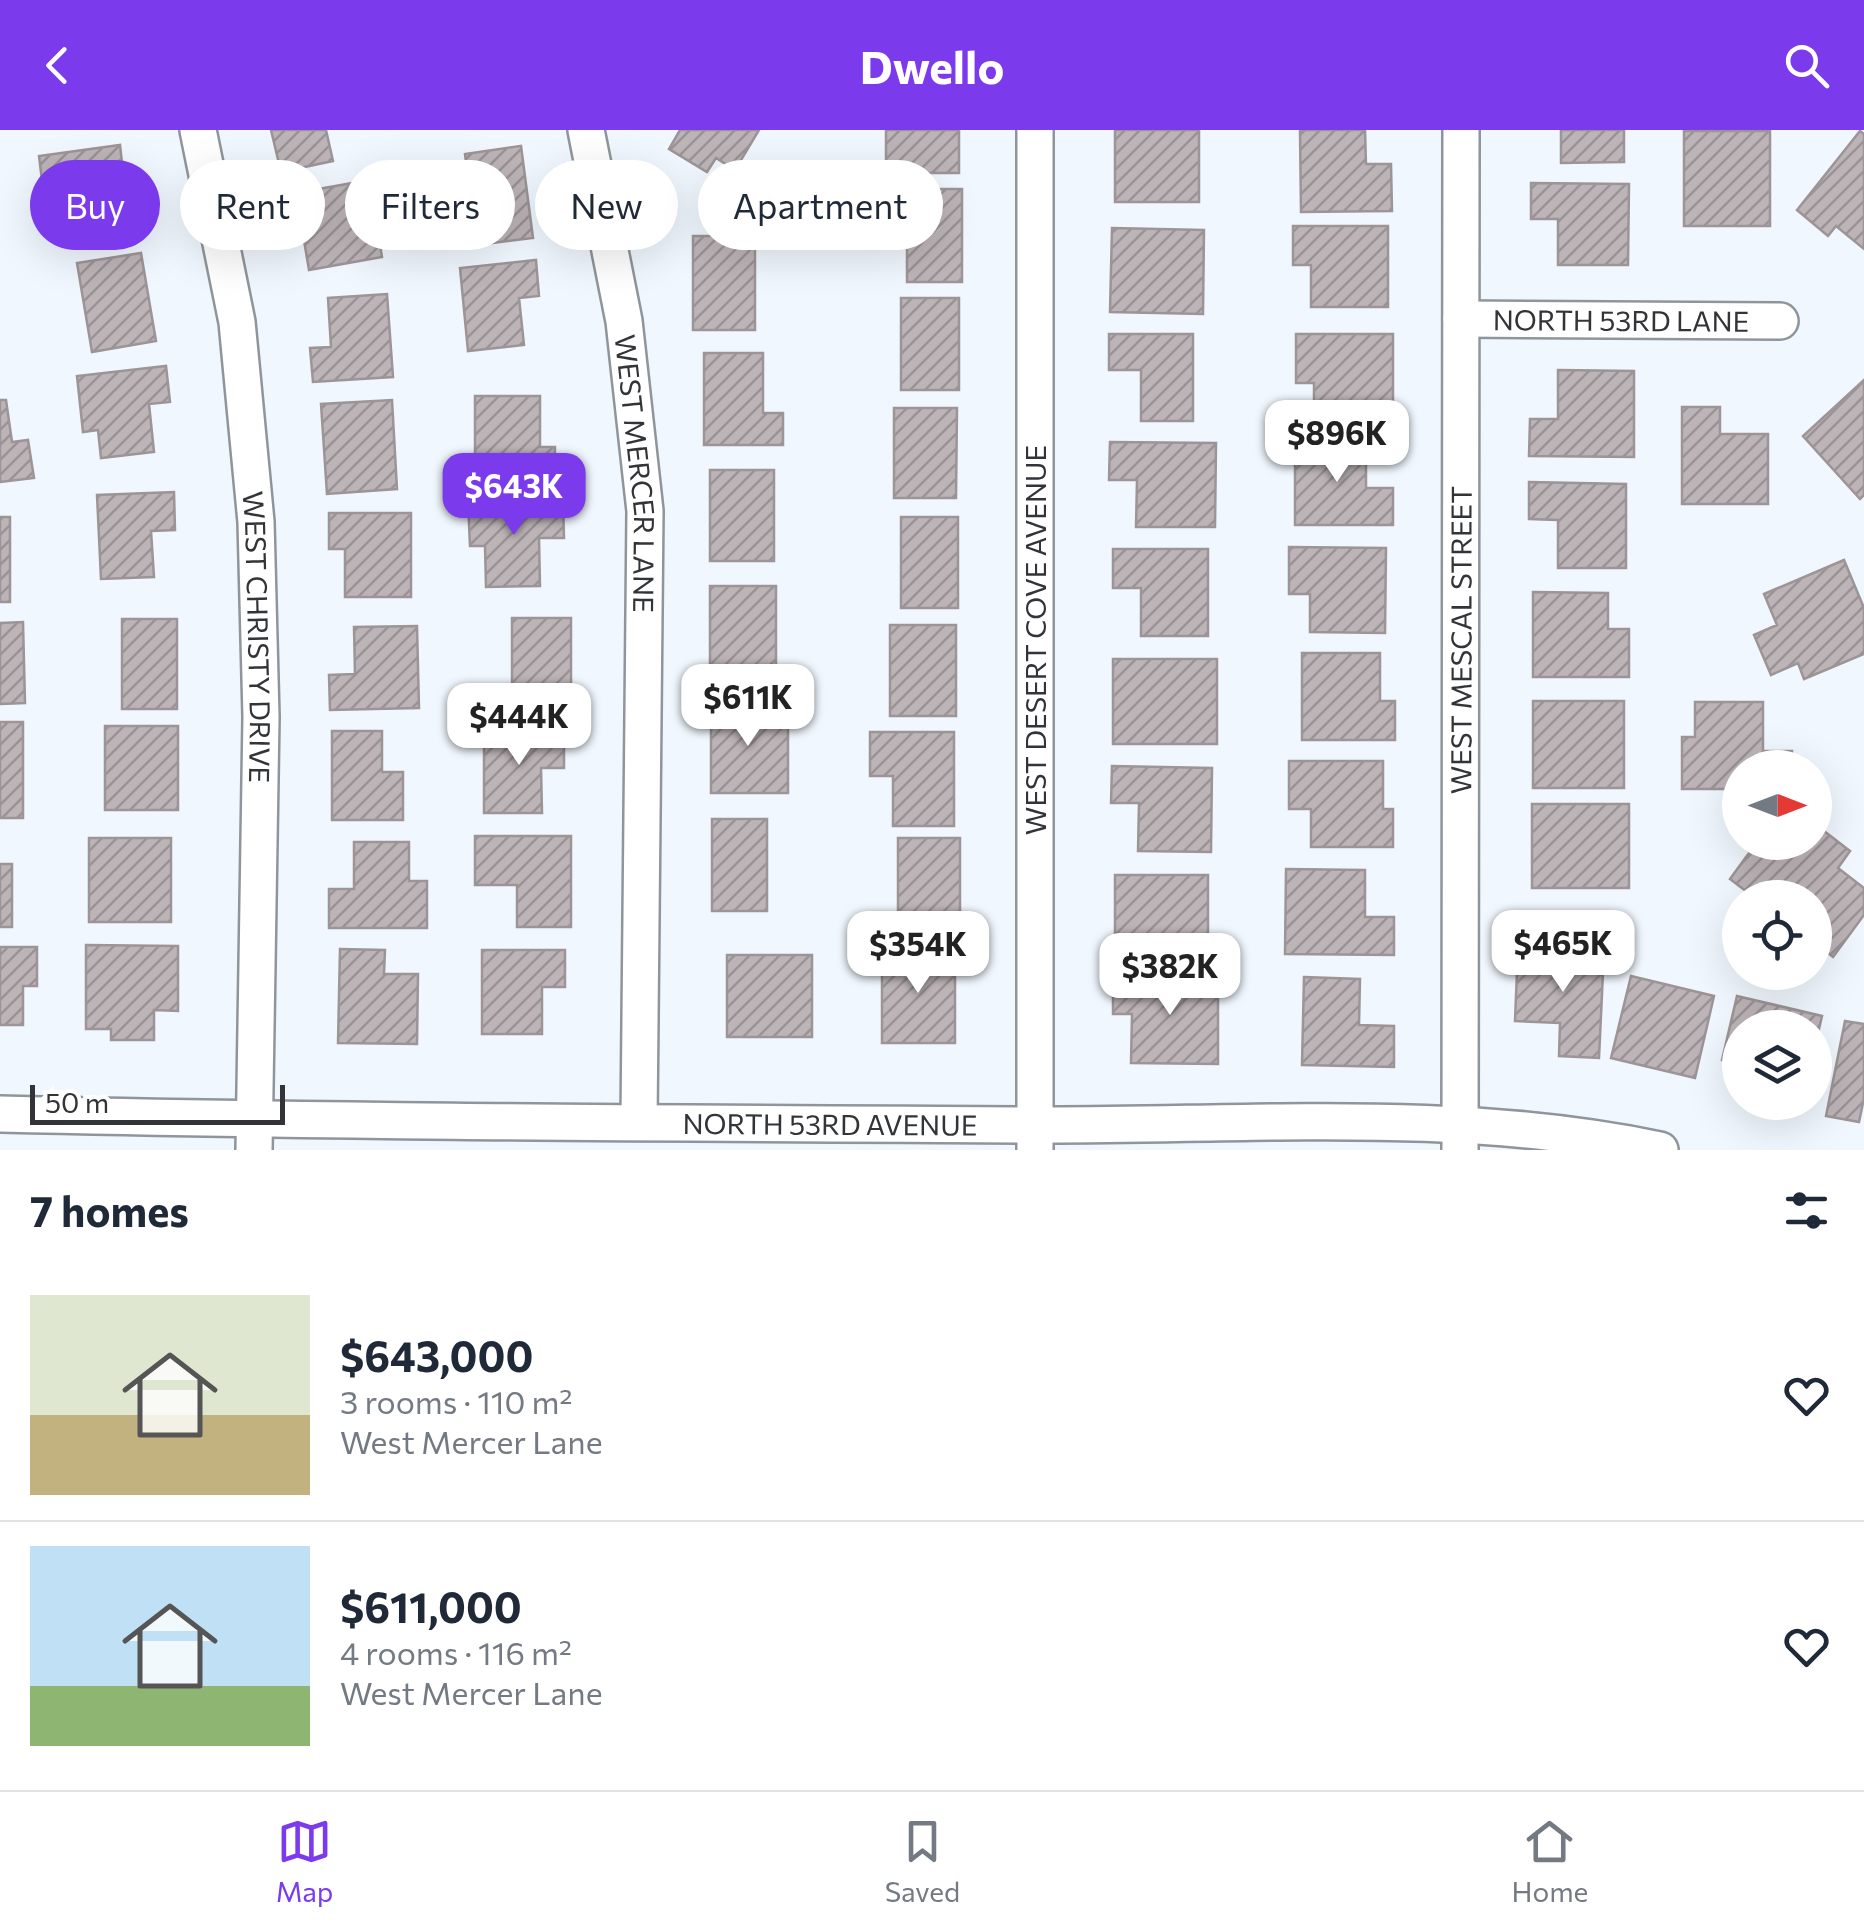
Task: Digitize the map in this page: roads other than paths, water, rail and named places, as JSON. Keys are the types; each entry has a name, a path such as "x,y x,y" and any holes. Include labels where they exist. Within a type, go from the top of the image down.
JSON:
{"street":[{"name":"WEST CHRISTY DRIVE","path":"198,130 238,322 256,522 260,716 255,923 256,1135"},
{"name":"WEST MERCER LANE","path":"586,130 624,321 645,511 639,1121"},
{"name":"WEST DESERT COVE AVENUE","path":"1035,130 1035,1138"},
{"name":"WEST MESCAL STREET","path":"1460,1136 1461,130"},
{"name":"NORTH 53RD LANE","path":"1461,319 1780,321"},
{"name":"NORTH 53RD AVENUE","path":"0,1114 256,1135 639,1121 1035,1138 1582,1134 1660,1150"}]}
